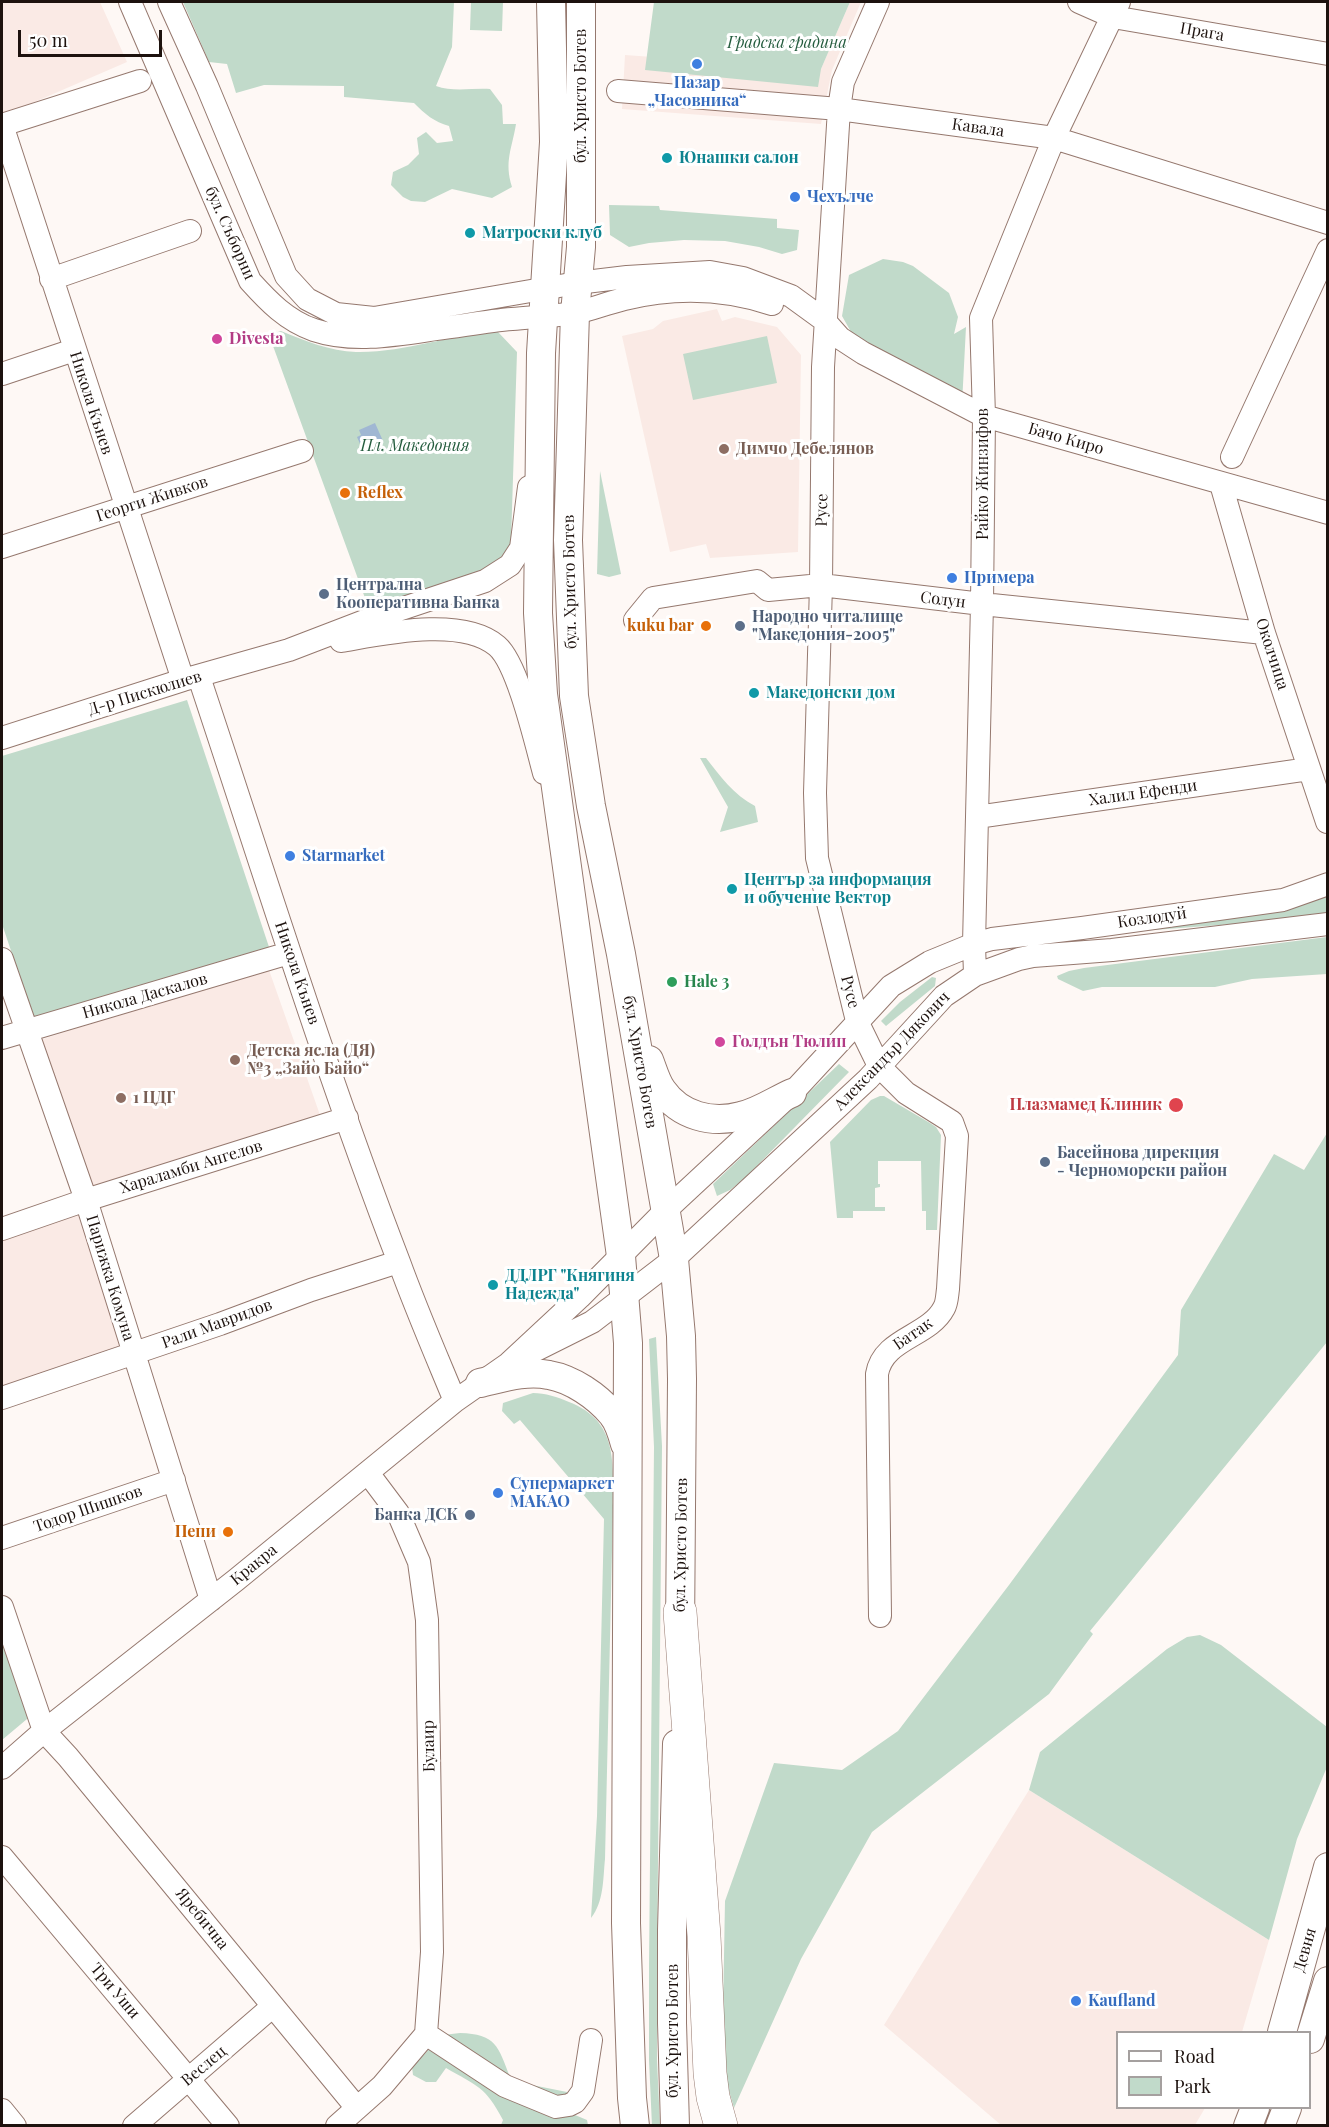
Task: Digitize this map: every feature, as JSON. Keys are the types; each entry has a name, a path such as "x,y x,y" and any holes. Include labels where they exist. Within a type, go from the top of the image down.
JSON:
{"highway":[{"path":"680,1612 704,1936 710,2073 713,2097 721,2126"}],"main road":[{"name":"бул. Христо Ботев","path":"551,2 554,142 539,406 538,614 543,694 625,1294 628,1343 626,1923 635,2126"},
{"name":"бул. Христо Ботев","path":"581,2 581,247 575,313 568,540 574,696 591,806 635,1029 674,1259 681,1336 680,1612 672,1930 675,2126"},
{"path":"635,1029 662,1090 678,1107 689,1113 703,1118 721,1119 742,1116 792,1093"},
{"path":"480,1383 522,1374 548,1375 568,1381 597,1400 613,1415 621,1430 627,1454"},
{"name":"Девня","path":"1282,2031 1328,1867"},
{"name":"Девня","path":"1311,2036 1328,1981"},
{"path":"1248,2126 1256,2109"},
{"path":"1280,2126 1287,2109"}],"street":[{"name":"бул. Съборни","path":"130,2 250,281 273,306 293,320 314,330 350,337 387,336 544,302 577,283"},
{"name":"бул. Съборни","path":"169,2 207,86 286,276 307,299 336,314 374,318 544,302 575,313"},
{"name":"Русе","path":"857,1021 817,858 815,793 825,321 839,109 843,82 878,2"},
{"name":"Прага","path":"1079,2 1328,54"},
{"name":"Райко Жинзифов","path":"975,975 984,416 981,318 1054,138 1116,9"},
{"path":"2,125 140,81"},
{"name":"Кавала","path":"618,91 839,109 1054,138 1328,223"},
{"name":"Никола Кънев","path":"2,125 126,506 191,679 398,1262 455,1401"},
{"path":"51,279 190,231"},
{"path":"1232,457 1328,250"},
{"name":"Бачо Киро","path":"577,283 658,274 710,272 743,278 791,296 825,321 840,338 863,353 984,416 1328,513"},
{"name":"Бачо Киро","path":"575,313 626,299 668,292 705,291 745,295 825,321"},
{"path":"2,374 74,350"},
{"name":"Д-р Пискюлиев","path":"2,738 289,650 362,622 485,581 510,565 521,548 539,406"},
{"name":"Георги Живков","path":"2,547 302,452"},
{"name":"Околчица","path":"1221,484 1264,633 1327,822"},
{"name":"Солун","path":"635,620 654,598 756,581 768,590 821,585 1264,633"},
{"name":"Д-р Пискюлиев","path":"289,650 406,630 430,629 465,632 481,637 497,646 509,663 522,695 561,833"},
{"name":"Халил Ефенди","path":"977,817 1309,769"},
{"name":"Козлодуй","path":"974,944 992,939 1283,900 1328,884"},
{"name":"Александър Дякович","path":"625,1294 674,1259 868,1079 944,996 975,975 1033,956 1112,950 1328,924"},
{"path":"621,1256 665,1211 792,1093 891,986 930,962 974,944 1019,959"},
{"name":"Никола Даскалов","path":"2,1038 289,953"},
{"name":"Парижка Комуна","path":"2,959 86,1200 211,1600"},
{"name":"Батак","path":"857,1021 879,1066 906,1093 952,1122 957,1136 948,1289 944,1307 936,1318 885,1354 877,1374 880,1616"},
{"name":"Хараламби Ангелов","path":"2,1229 86,1200 347,1118"},
{"name":"Кракра","path":"2,1768 44,1731 211,1600 455,1401 508,1364 621,1256"},
{"name":"Рали Мавридов","path":"2,1398 398,1262"},
{"name":"Кракра","path":"508,1364 591,1322 625,1294"},
{"name":"Булаир","path":"368,1473 398,1513 419,1562 427,1620 432,1952 426,2034"},
{"name":"Тодор Шишков","path":"2,1538 174,1480"},
{"path":"2,1607 44,1731"},
{"name":"Яребична","path":"44,1731 76,1766 357,2108"},
{"name":"Три Уши","path":"2,1857 228,2126"},
{"name":"Веслец","path":"134,2126 273,2006"},
{"path":"337,2126 382,2086 426,2034 505,2086 556,2107 575,2102 584,2091 591,2040"},
{"path":"2,2110 15,2126"}],"shaded area":[{"path":"2,2 100,2 127,62 30,104 2,113"},
{"name":"Пазар „Часовника“","path":"850,2 861,2 832,70 821,124 622,109 625,55 821,69"},
{"name":"Димчо Дебелянов","path":"717,309 722,321 735,317 777,327 801,355 798,552 710,558 706,544 670,552 622,336 653,329 663,321"},
{"path":"269,970 320,1115 92,1190 40,1040 151,1004"},
{"path":"86,1200 133,1354 2,1398 2,1229"},
{"path":"1029,1790 1269,1940 1242,2031 1116,2031 1116,2109 1204,2109 1195,2125 1001,2125 884,2025"}],"green space":[{"path":"183,2 454,2 452,47 436,86 455,89 490,89 502,105 503,124 516,124 509,162 512,187 492,198 452,189 425,202 411,201 403,197 391,185 393,172 408,165 419,154 417,138 426,132 437,143 453,141 449,126 430,117 414,103 344,97 344,86 264,85 236,93 227,64 209,62"},
{"path":"471,2 503,2 502,31 470,30"},
{"name":"Градска градина","path":"654,2 850,2 821,69 818,87 645,70"},
{"path":"609,205 659,206 660,210 777,219 777,228 799,230 797,250 782,254 725,241 684,240 629,247 610,235"},
{"path":"883,259 913,266 949,293 958,317 954,334 966,327 962,404 863,353 842,316 849,275"},
{"name":"Пл. Македония","path":"281,331 327,348 356,352 392,350 462,336 498,332 517,352 511,541 506,556 493,568 369,609 269,335"},
{"path":"767,336 777,383 693,400 683,354"},
{"path":"600,471 621,574 609,577 597,574"},
{"path":"187,700 270,950 34,1019 2,924 2,756"},
{"path":"700,758 706,758 734,791 755,806 758,822 720,832 728,807"},
{"path":"1327,884 1327,917 1127,932"},
{"path":"1327,937 1327,974 1252,979 1215,987 1102,987 1083,991 1058,979 1057,976 1084,968"},
{"path":"932,977 936,978 935,986 886,1026 881,1021 900,1002"},
{"path":"839,1064 849,1072 744,1179 730,1190 717,1196 713,1184"},
{"path":"884,1096 930,1123 941,1135 937,1230 926,1230 926,1211 922,1211 921,1161 878,1161 880,1187 875,1188 875,1207 885,1207 885,1211 853,1211 853,1218 837,1218 830,1142 871,1100"},
{"path":"1327,1133 1327,1342 1090,1631 1093,1634 1049,1694 872,1832 801,1959 734,2108 722,2066 725,1901 774,1763 842,1770 898,1731 1009,1585 1178,1355 1181,1310 1274,1154 1304,1170"},
{"path":"656,1337 662,1446 657,1965 660,2125 652,2126 649,1965 654,1447 649,1339"},
{"path":"533,1393 569,1402 585,1410 597,1420 609,1445 612,1459 613,1506 605,1859 601,1898 591,1918 597,1816 604,1519 520,1420 514,1424 502,1411 503,1403"},
{"path":"2,1623 33,1714 2,1740"},
{"path":"1200,1635 1221,1645 1327,1727 1327,1767 1297,1839 1269,1940 1029,1790 1040,1752 1167,1649 1187,1637"},
{"path":"460,2033 481,2036 494,2044 510,2077 527,2084 567,2092 575,2115 587,2120 588,2125 501,2125 503,2120 485,2093 446,2068 436,2082 426,2082 413,2075 412,2067 443,2035"}],"water":[{"path":"375,423 383,441 367,449 365,444 361,446 357,437 361,435 359,430"}],"place":[{"name":"Пазар „Часовника“","path":"697,64"},
{"name":"Юнашки салон","path":"667,158"},
{"name":"Чехълче","path":"795,197"},
{"name":"Матроски клуб","path":"470,233"},
{"name":"Divesta","path":"217,339"},
{"name":"Димчо Дебелянов","path":"724,449"},
{"name":"Reflex","path":"345,493"},
{"name":"Примера","path":"952,578"},
{"name":"Централна Кооперативна Банка","path":"324,594"},
{"name":"kuku bar","path":"706,626"},
{"name":"Народно читалище \"Македония-2005\"","path":"740,626"},
{"name":"Македонски дом","path":"754,693"},
{"name":"Starmarket","path":"290,856"},
{"name":"Център за информация и обучение Вектор","path":"732,889"},
{"name":"Hale 3","path":"672,982"},
{"name":"Голдън Тюлип","path":"720,1042"},
{"name":"Детска ясла (ДЯ) №3 „Зайо Байо“","path":"235,1060"},
{"name":"1 ЦДГ","path":"121,1098"},
{"name":"Плазмамед Клиник","path":"1176,1105"},
{"name":"Басейнова дирекция - Черноморски район","path":"1045,1162"},
{"name":"ДДЛРГ \"Княгиня Надежда\"","path":"493,1285"},
{"name":"Супермаркет МАКАО","path":"498,1493"},
{"name":"Банка ДСК","path":"470,1515"},
{"name":"Пепи","path":"228,1532"},
{"name":"Kaufland","path":"1076,2001"}]}
